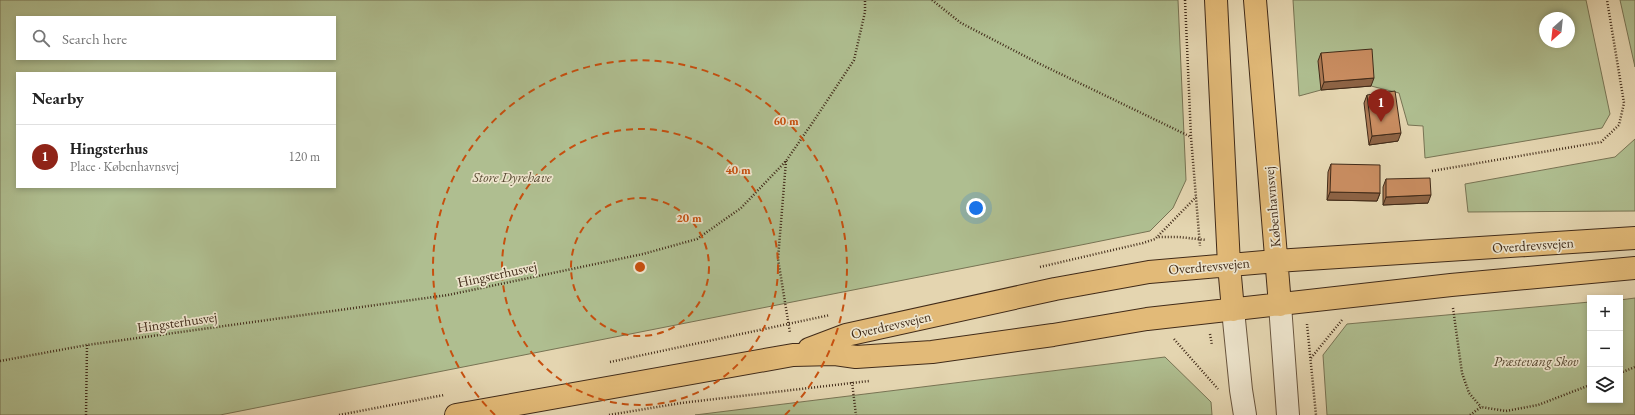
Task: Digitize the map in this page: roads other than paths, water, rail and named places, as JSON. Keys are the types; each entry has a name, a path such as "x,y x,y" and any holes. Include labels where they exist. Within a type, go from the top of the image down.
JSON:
{"main road":[{"path":"1216,0 1229,265 1233,310"},
{"name":"Københavnsvej","path":"1255,0 1280,305"},
{"name":"Overdrevsvejen","path":"793,355 846,335 1055,289 1149,272 1276,261 1635,238"},
{"name":"Overdrevsvejen","path":"456,415 793,355 836,354 856,357 932,352 1053,335 1147,319 1451,285 1635,268"}],"street":[{"name":"Københavnsvej","path":"1280,305 1288,415"},
{"path":"1233,310 1245,415"}],"place":[{"name":"Hingsterhus","path":"1381,122"}],"park label":[{"name":"Store Dyrehave","path":"512,177"},
{"name":"Præstevang Skov","path":"1536,361"}]}
